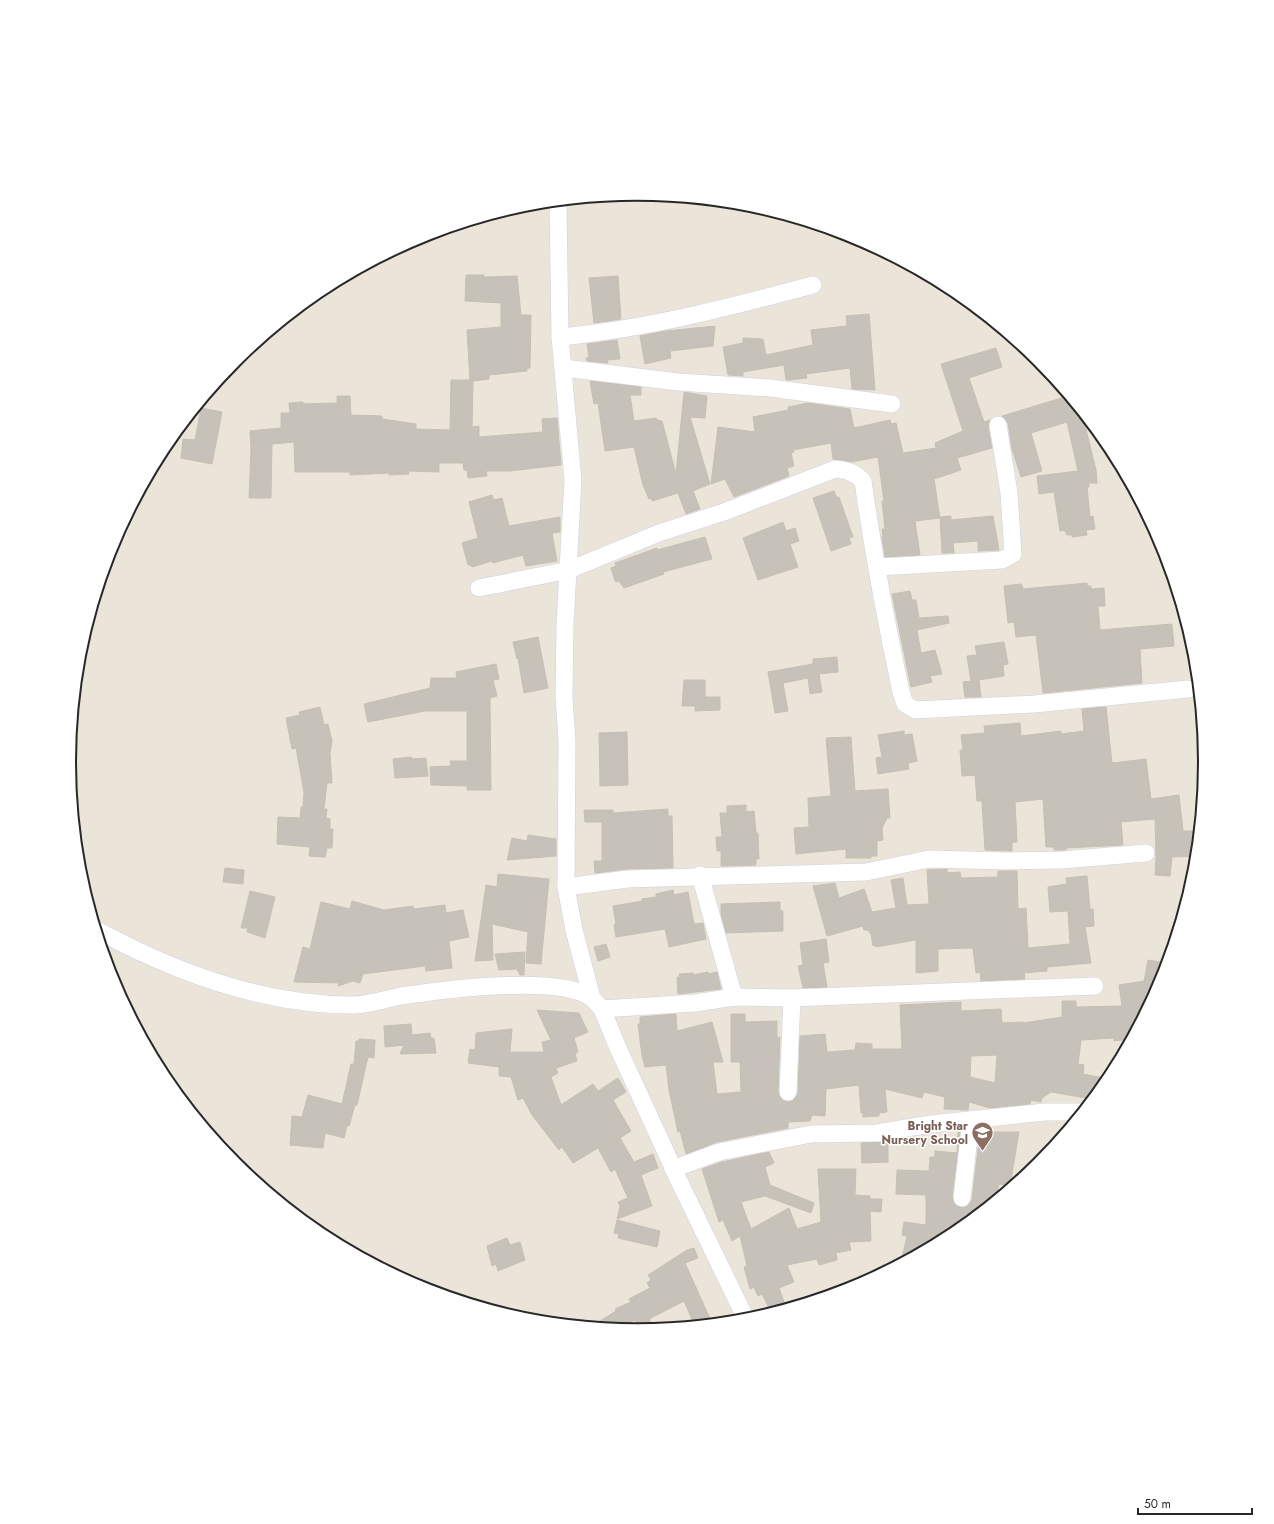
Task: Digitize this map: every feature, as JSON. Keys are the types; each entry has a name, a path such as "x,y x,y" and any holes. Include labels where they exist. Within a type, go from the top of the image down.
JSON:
{"street":[{"path":"558,207 560,337 574,480 565,624 564,675 567,741 566,887 574,930 597,1004 673,1169 743,1313"},
{"path":"560,337 605,333 714,311 813,285"},
{"path":"564,368 678,382 770,388 892,404"},
{"path":"878,568 1002,560 1013,554 1009,493 998,425"},
{"path":"480,588 569,570 659,533 724,512 835,469 846,470 856,474 863,481 874,554 878,568 881,595 901,692 905,704 915,710 1034,704 1188,688"},
{"path":"566,887 614,880 700,875 866,872 929,859 1005,861 1062,860 1146,853"},
{"path":"700,875 734,997"},
{"path":"103,933 152,958 208,980 288,1000 355,1005 420,993 494,986 530,985 584,992 597,1004 695,1003 734,997 792,998 1095,986"},
{"path":"788,1092 792,998"},
{"path":"673,1169 719,1152 811,1134 877,1133 971,1120 1045,1112 1075,1112"},
{"path":"962,1198 971,1120"}],"building":[{"path":"466,275 484,275 484,277 517,276 521,315 531,315 530,368 527,368 527,371 489,375 489,379 473,381 472,427 479,426 479,437 543,432 542,419 557,418 561,465 510,471 486,471 487,476 468,478 467,470 464,470 463,463 439,463 439,472 408,471 409,474 389,475 389,473 350,475 350,472 295,472 294,442 272,444 271,498 249,498 251,449 250,431 281,428 281,413 290,413 289,403 337,403 337,396 350,396 351,415 382,416 382,419 416,424 416,429 450,430 451,380 470,380 467,330 501,327 501,303 465,301"},
{"path":"618,276 621,319 594,323 589,278"},
{"path":"869,314 875,390 852,389 850,368 806,374 807,378 789,380 786,380 784,365 743,372 743,376 728,375 723,347 743,343 743,338 763,339 766,355 813,345 811,330 847,326 846,316"},
{"path":"715,326 713,346 670,351 671,358 645,364 640,336 666,331"},
{"path":"617,340 620,359 607,360 608,363 587,361 586,358 589,357 587,344"},
{"path":"996,348 1002,367 969,378 984,422 990,420 988,427 992,448 957,458 961,470 934,479 940,518 915,521 920,555 885,557 882,537 882,529 885,529 882,501 884,501 878,457 851,462 833,459 831,443 793,450 794,452 791,453 794,466 787,468 789,476 734,497 725,479 711,484 718,427 755,432 753,417 788,410 788,407 808,403 850,409 854,428 890,420 891,424 896,423 903,453 936,448 935,443 963,431 941,364"},
{"path":"590,381 641,387 641,395 630,395 634,421 656,418 657,420 662,421 676,474 684,392 707,396 705,418 690,417 710,484 693,491 700,509 686,514 678,493 652,501 651,498 649,499 643,485 634,447 605,451 598,403 594,404"},
{"path":"1063,397 1085,424 1096,470 1097,483 1089,483 1089,487 1087,487 1090,517 1093,516 1095,529 1086,530 1087,535 1072,537 1072,535 1067,535 1064,530 1060,531 1054,492 1039,494 1037,476 1078,471 1067,422 1031,433 1042,471 1021,477 1012,449 1008,423 1002,416"},
{"path":"202,408 222,412 212,464 181,458 183,439 195,440"},
{"path":"834,491 837,498 839,497 853,537 849,538 851,544 831,551 813,498"},
{"path":"492,495 494,500 502,498 509,526 560,517 560,532 552,533 557,561 526,566 523,555 493,563 492,561 472,567 471,565 468,565 462,543 478,538 469,502"},
{"path":"951,516 951,520 993,516 999,550 978,551 978,541 953,543 954,553 942,553 940,517"},
{"path":"783,522 786,531 795,528 799,541 790,544 798,567 758,580 743,538"},
{"path":"705,537 712,559 663,572 664,574 624,588 620,582 615,581 611,568 616,566 615,563 657,548 657,550"},
{"path":"1087,583 1087,586 1091,586 1091,589 1104,588 1105,606 1098,606 1100,630 1172,624 1174,646 1140,649 1142,683 1043,693 1036,635 1016,637 1014,622 1008,623 1004,586 1020,584 1022,585 1023,589"},
{"path":"910,591 912,600 916,600 919,618 948,616 949,623 917,630 921,653 935,650 942,674 930,676 932,682 911,687 892,594"},
{"path":"538,637 548,688 524,693 518,658 517,659 513,642"},
{"path":"1004,642 1008,664 1003,665 1004,676 979,680 981,697 965,697 963,682 971,681 967,656 977,655 975,646"},
{"path":"837,657 838,672 819,674 822,692 810,694 808,678 783,683 788,711 775,713 768,672 813,664 813,659"},
{"path":"496,664 499,679 493,680 497,696 490,698 491,790 467,790 467,786 431,785 430,767 451,766 450,761 467,761 467,711 425,711 368,722 364,704 430,688 431,678 457,678 456,672"},
{"path":"684,680 705,680 705,697 720,697 720,710 695,711 695,706 682,706"},
{"path":"320,707 324,725 328,724 332,741 330,753 332,783 327,783 324,809 327,809 326,818 330,819 330,829 333,829 332,848 327,848 325,857 309,856 310,847 277,844 278,817 300,818 301,807 303,807 304,792 296,748 292,749 286,718 300,715 299,712"},
{"path":"1106,707 1112,763 1146,759 1151,799 1179,795 1183,831 1193,831 1193,835 1189,856 1172,857 1170,876 1155,875 1155,819 1121,822 1123,845 1054,850 1054,847 1046,847 1043,799 1015,802 1017,842 1012,842 1012,851 985,850 982,801 977,801 975,775 962,776 960,750 963,750 961,735 985,733 984,726 1020,723 1021,736 1061,731 1061,734 1084,731 1082,709"},
{"path":"904,731 904,735 912,734 917,761 908,763 909,769 878,774 876,758 882,757 878,735"},
{"path":"627,732 628,785 600,786 599,733"},
{"path":"851,737 855,791 888,789 890,818 887,818 882,828 883,840 877,841 877,856 871,856 871,858 846,858 846,849 796,854 794,828 809,827 808,798 831,796 826,738"},
{"path":"411,757 412,759 426,758 428,776 395,778 393,759"},
{"path":"746,805 746,812 754,811 756,833 758,833 759,859 756,859 756,865 721,866 721,851 717,851 716,837 722,837 720,813 727,813 727,806"},
{"path":"668,809 668,816 672,816 673,868 627,869 595,873 594,861 602,861 602,822 585,822 584,810 613,810 613,813"},
{"path":"528,835 556,839 556,856 507,860 512,838 527,841"},
{"path":"225,868 244,870 243,884 223,882"},
{"path":"947,869 947,873 960,872 961,878 998,877 998,871 1017,871 1018,909 1026,908 1028,948 1070,944 1068,911 1050,912 1048,887 1067,884 1066,878 1087,876 1090,909 1093,909 1094,926 1085,927 1091,963 1047,967 1047,971 1024,973 1025,979 981,981 980,972 976,973 972,948 938,949 938,971 916,973 916,940 876,947 875,945 873,946 871,934 868,930 864,930 863,926 827,936 813,886 835,883 839,898 864,889 872,912 896,908 891,880 903,878 907,905 929,904 927,870"},
{"path":"498,874 549,879 541,964 526,963 528,932 492,924 493,960 475,961 486,885 497,887"},
{"path":"673,890 674,895 688,892 694,924 703,923 706,939 669,947 665,929 616,937 614,924 616,924 613,906 643,901 642,899 656,897 656,894"},
{"path":"250,891 275,897 265,938 247,932 248,928 241,928"},
{"path":"352,901 384,910 413,906 414,909 445,905 446,913 463,910 469,937 449,941 452,968 426,971 425,966 363,974 360,983 353,981 338,986 339,983 294,982 303,947 310,949 321,902 350,909"},
{"path":"780,902 780,910 783,911 783,931 726,933 721,914 721,904"},
{"path":"826,939 829,962 823,963 827,987 803,988 798,966 803,965 800,943"},
{"path":"606,944 610,957 598,961 594,947"},
{"path":"525,952 524,975 520,975 517,969 499,970 495,954"},
{"path":"1148,960 1161,962 1140,1010 1125,1040 1114,1041 1114,1038 1081,1040 1078,1064 1084,1065 1083,1074 1101,1078 1086,1098 1051,1092 1042,1098 1041,1102 1031,1100 1030,1104 990,1108 969,1102 968,1110 944,1109 945,1097 924,1092 922,1098 885,1089 887,1112 879,1113 879,1116 863,1117 863,1113 861,1113 859,1085 826,1089 825,1116 812,1115 810,1121 788,1122 788,1128 717,1142 686,1154 680,1131 678,1132 669,1090 666,1065 645,1067 638,1024 640,1024 640,1017 676,1014 677,1031 712,1022 723,1062 713,1062 717,1094 741,1092 740,1062 731,1062 731,1014 745,1014 745,1022 777,1021 777,1038 780,1037 778,1092 782,1100 788,1102 793,1101 798,1093 800,1036 825,1034 827,1052 855,1050 856,1043 872,1044 872,1049 902,1049 900,1005 961,1002 961,1011 1001,1009 1002,1023 1024,1023 1062,1017 1062,1001 1076,1001 1076,1007 1122,1006 1119,985 1144,981","holes":["997,1055 995,1083 970,1077 971,1056"]},
{"path":"708,972 708,974 717,972 721,989 678,994 677,977 680,977 679,974 693,973 693,975"},
{"path":"537,1010 579,1013 588,1032 574,1038 578,1052 575,1054 577,1061 556,1068 558,1073 551,1077 561,1105 593,1084 598,1091 618,1078 626,1092 613,1100 631,1131 620,1138 634,1162 653,1154 658,1168 641,1175 652,1206 617,1219 620,1207 618,1202 628,1198 615,1169 611,1172 598,1148 573,1163 562,1147 559,1150 532,1115 523,1098 518,1100 511,1077 499,1076 499,1067 468,1063 470,1049 475,1050 476,1033 512,1029 510,1052 544,1052 542,1042 551,1040"},
{"path":"411,1024 412,1035 430,1033 431,1038 434,1038 436,1053 400,1054 404,1045 385,1047 384,1026"},
{"path":"359,1039 375,1040 374,1058 368,1057 357,1105 355,1105 349,1126 347,1125 344,1138 325,1133 323,1148 290,1145 292,1116 302,1117 308,1095 342,1104 351,1064 354,1064 356,1041 359,1041"},
{"path":"958,1132 960,1132 952,1197 956,1206 966,1207 972,1200 980,1132 1019,1132 1011,1180 1006,1185 999,1184 997,1192 979,1207 949,1228 902,1256 907,1236 902,1235 904,1222 926,1225 926,1195 896,1194 897,1170 929,1171 930,1157 935,1157 935,1151 957,1153"},
{"path":"888,1141 888,1162 862,1163 861,1143"},
{"path":"769,1152 774,1163 765,1167 770,1185 814,1203 811,1213 765,1196 741,1202 751,1229 789,1208 797,1229 821,1222 818,1169 856,1169 855,1195 870,1196 870,1199 882,1199 881,1212 870,1211 871,1241 849,1242 851,1250 836,1253 837,1260 819,1265 817,1259 787,1265 794,1282 779,1288 785,1303 768,1307 762,1294 758,1296 754,1287 750,1289 744,1267 747,1266 740,1236 732,1241 723,1220 719,1222 702,1169 722,1162"},
{"path":"617,1220 660,1231 657,1247 618,1238 619,1234 614,1233"},
{"path":"507,1238 510,1245 520,1242 525,1260 498,1271 496,1264 492,1266 487,1246"},
{"path":"694,1248 698,1258 685,1263 710,1318 692,1320 684,1301 649,1319 651,1323 637,1323 635,1320 629,1323 599,1322 616,1311 615,1309 631,1302 629,1299 650,1288 647,1283 651,1280 648,1275 687,1250"}],"place":[{"name":"Bright Star Nursery School","path":"983,1152"}]}
